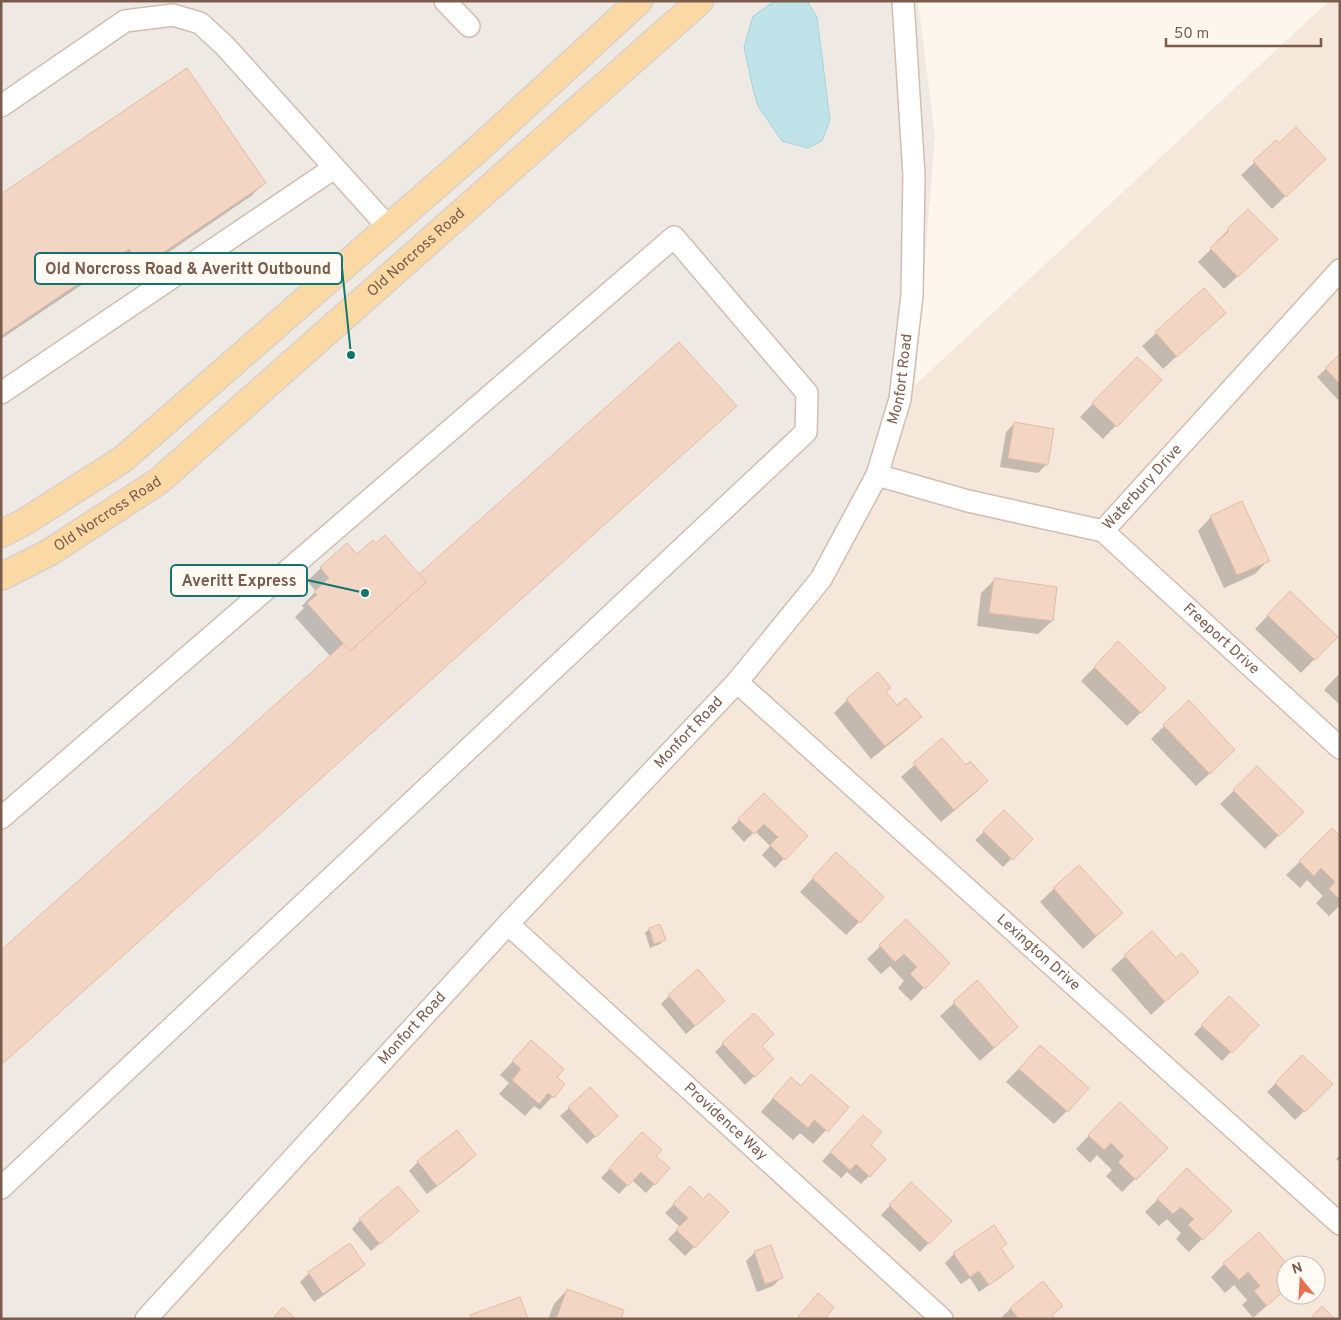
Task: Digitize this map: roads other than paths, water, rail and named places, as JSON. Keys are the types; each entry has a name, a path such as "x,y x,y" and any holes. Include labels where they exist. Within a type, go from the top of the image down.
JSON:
{"main road":[{"path":"1,534 26,521 123,459 476,151 639,1"},
{"name":"Old Norcross Road","path":"1,577 50,552 159,481 700,1"}],"street":[{"path":"445,1 469,26"},
{"name":"Monfort Road","path":"146,1319 508,924 737,682 821,579 877,475 900,399 912,296 914,174 903,1"},
{"path":"1,106 125,21 173,15 200,23 224,45 389,228"},
{"path":"1,393 334,168"},
{"path":"1,818 674,237 807,393 806,432 1,1188"},
{"name":"Waterbury Drive","path":"877,475 968,501 1103,531 1340,270"},
{"name":"Freeport Drive","path":"1103,531 1340,748"},
{"name":"Lexington Drive","path":"737,682 1340,1224"},
{"name":"Providence Way","path":"508,924 942,1319"}],"water":[{"path":"775,1 807,1 817,17 830,120 822,141 808,148 782,141 758,106 753,89 744,47 753,16"}],"place":[{"name":"Old Norcross Road & Averitt Outbound","path":"351,355"},
{"name":"Averitt Express","path":"365,593"}]}
